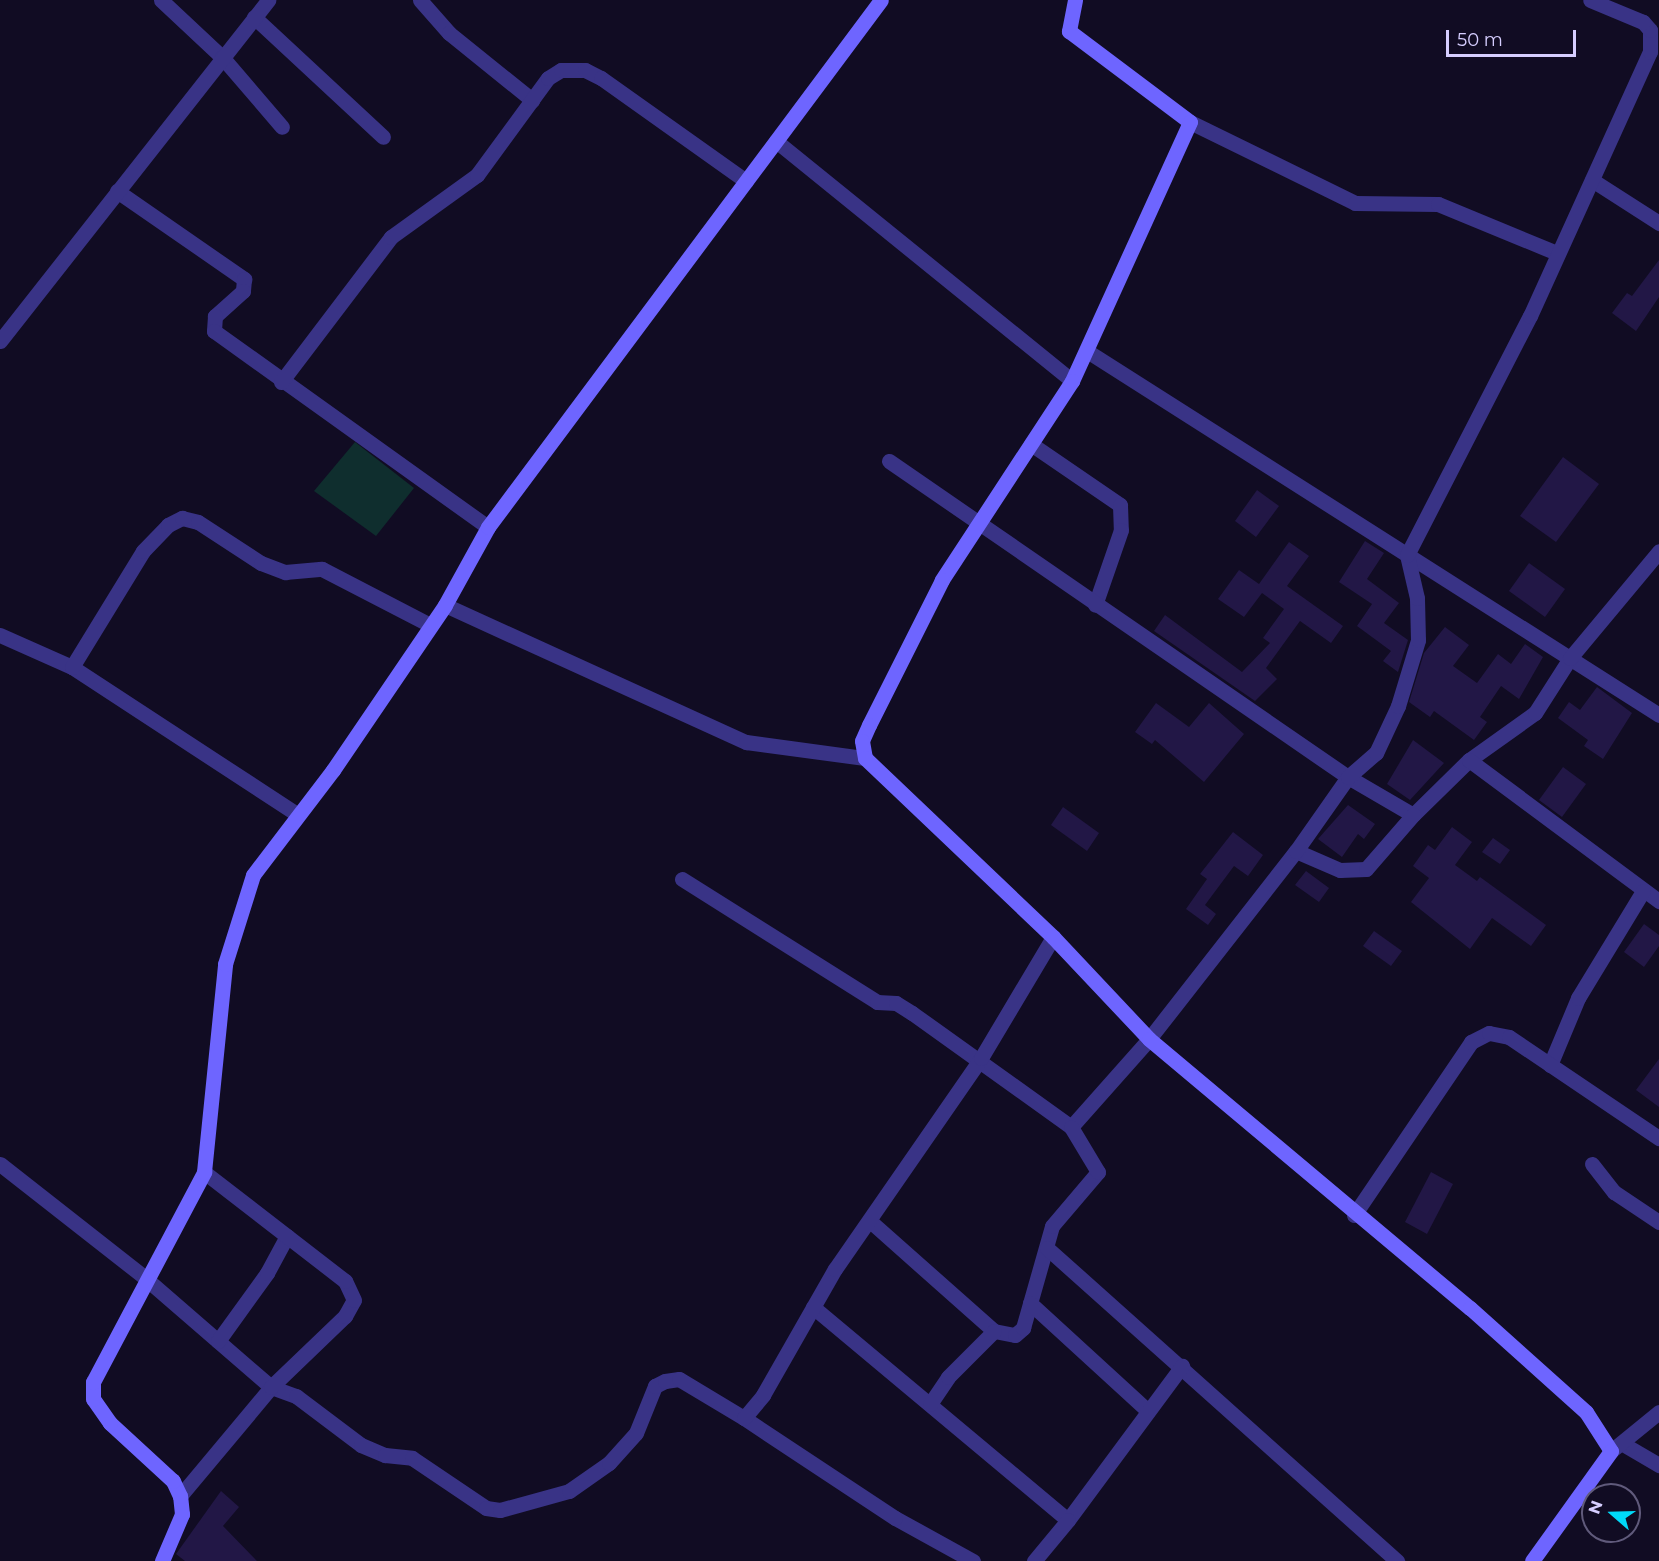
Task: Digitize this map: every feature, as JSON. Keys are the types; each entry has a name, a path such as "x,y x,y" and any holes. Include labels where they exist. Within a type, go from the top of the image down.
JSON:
{"street":[{"path":"161,0 222,57 282,127"},
{"path":"0,341 268,0"},
{"path":"420,0 449,33 532,100"},
{"path":"162,1561 183,1514 180,1496 173,1481 117,1429 93,1400 93,1382 104,1354 144,1277 204,1172 225,964 236,919 253,875 297,814 333,770 445,605 488,527 881,0"},
{"path":"1075,0 1070,31 1190,122 1355,203 1438,204 1557,253"},
{"path":"1071,1127 1149,1039 1296,851 1348,777 1376,753 1412,667 1418,640 1417,598 1407,555 1530,316 1557,253 1644,73 1652,40 1643,22 1590,0"},
{"path":"255,17 383,137"},
{"path":"281,382 391,237 477,175 548,78 561,70 585,70 746,181"},
{"path":"865,758 862,741 897,666 942,580 1072,381 1088,351 1190,122"},
{"path":"776,141 1072,381"},
{"path":"1592,180 1659,223"},
{"path":"117,191 244,279 243,291 215,316 214,331 281,382 488,527"},
{"path":"1088,351 1659,715"},
{"path":"1031,444 1120,506 1120,530 1095,605"},
{"path":"889,461 1348,777 1413,814"},
{"path":"72,667 143,551 168,525 182,518 198,522 261,563 285,572 322,569 430,625"},
{"path":"1296,851 1340,870 1366,869 1413,814 1469,760 1535,714 1570,658 1659,551"},
{"path":"445,605 746,742 865,758 1053,937 1149,1039 1354,1215 1470,1308 1586,1412 1617,1447 1659,1465"},
{"path":"0,635 72,667 297,814"},
{"path":"1469,760 1659,901"},
{"path":"682,879 877,1002 896,1003 981,1058 1071,1127 1098,1172 1052,1226 1023,1328 1015,1335 994,1330 870,1221"},
{"path":"1550,1065 1578,998 1643,891"},
{"path":"744,1418 763,1395 813,1307 981,1058 1053,937"},
{"path":"1354,1215 1471,1042 1489,1032 1509,1037 1659,1138"},
{"path":"0,1164 144,1277 271,1387 296,1396 361,1445 385,1455 412,1458 477,1503 500,1510 569,1491 609,1463 636,1433 656,1386 664,1381 679,1379 744,1418 895,1518 974,1561"},
{"path":"1592,1164 1614,1192 1659,1222"},
{"path":"180,1496 271,1387 327,1336 354,1300 345,1281 204,1172"},
{"path":"218,1341 267,1273 287,1236"},
{"path":"1047,1248 1182,1366 1397,1561"},
{"path":"1030,1303 1148,1411"},
{"path":"813,1307 1068,1520"},
{"path":"930,1404 964,1359 994,1330"},
{"path":"1034,1561 1068,1520 1182,1366"},
{"path":"1532,1561 1617,1447 1659,1412"}],"green space":[{"path":"355,442 414,488 376,536 314,491"}],"building":[{"path":"1659,260 1659,297 1636,331 1612,313 1627,293 1632,296"},
{"path":"1563,457 1599,484 1556,542 1520,516"},
{"path":"1257,490 1279,506 1256,537 1235,521"},
{"path":"1365,541 1384,553 1367,579 1399,603 1384,623 1408,640 1398,672 1383,661 1391,651 1357,626 1372,604 1339,582"},
{"path":"1289,542 1309,556 1287,586 1343,626 1331,643 1300,621 1266,668 1277,679 1255,701 1154,631 1165,615 1242,672 1270,643 1263,638 1284,609 1262,593 1244,617 1218,599 1239,570 1259,584"},
{"path":"1529,563 1565,589 1545,617 1509,591"},
{"path":"1445,627 1469,645 1453,666 1477,683 1498,654 1511,664 1525,644 1543,657 1519,699 1501,686 1480,717 1487,722 1474,740 1434,711 1430,717 1409,702 1424,653"},
{"path":"1597,687 1632,713 1603,759 1584,746 1588,740 1558,718 1569,702 1580,710"},
{"path":"1156,703 1189,727 1209,703 1244,734 1204,782 1155,740 1152,744 1135,732"},
{"path":"1413,740 1444,763 1410,800 1387,784"},
{"path":"1563,767 1586,784 1562,817 1539,800"},
{"path":"1348,805 1375,824 1364,839 1358,834 1342,857 1318,839"},
{"path":"1063,807 1099,833 1087,851 1051,825"},
{"path":"1452,827 1472,842 1455,865 1477,881 1480,877 1546,925 1531,946 1492,918 1470,949 1411,902 1429,878 1413,866 1428,845 1435,850"},
{"path":"1233,832 1263,855 1248,876 1234,866 1205,905 1216,914 1208,925 1186,909 1207,879 1200,874"},
{"path":"1493,838 1510,850 1500,864 1482,852"},
{"path":"1306,871 1329,888 1319,902 1295,885"},
{"path":"1644,924 1659,935 1659,946 1644,967 1624,952"},
{"path":"1374,931 1402,951 1391,966 1363,946"},
{"path":"1659,1059 1659,1107 1636,1090"},
{"path":"1431,1172 1453,1184 1427,1234 1405,1222"},
{"path":"221,1491 239,1507 223,1526 257,1561 185,1561 176,1554"}]}
